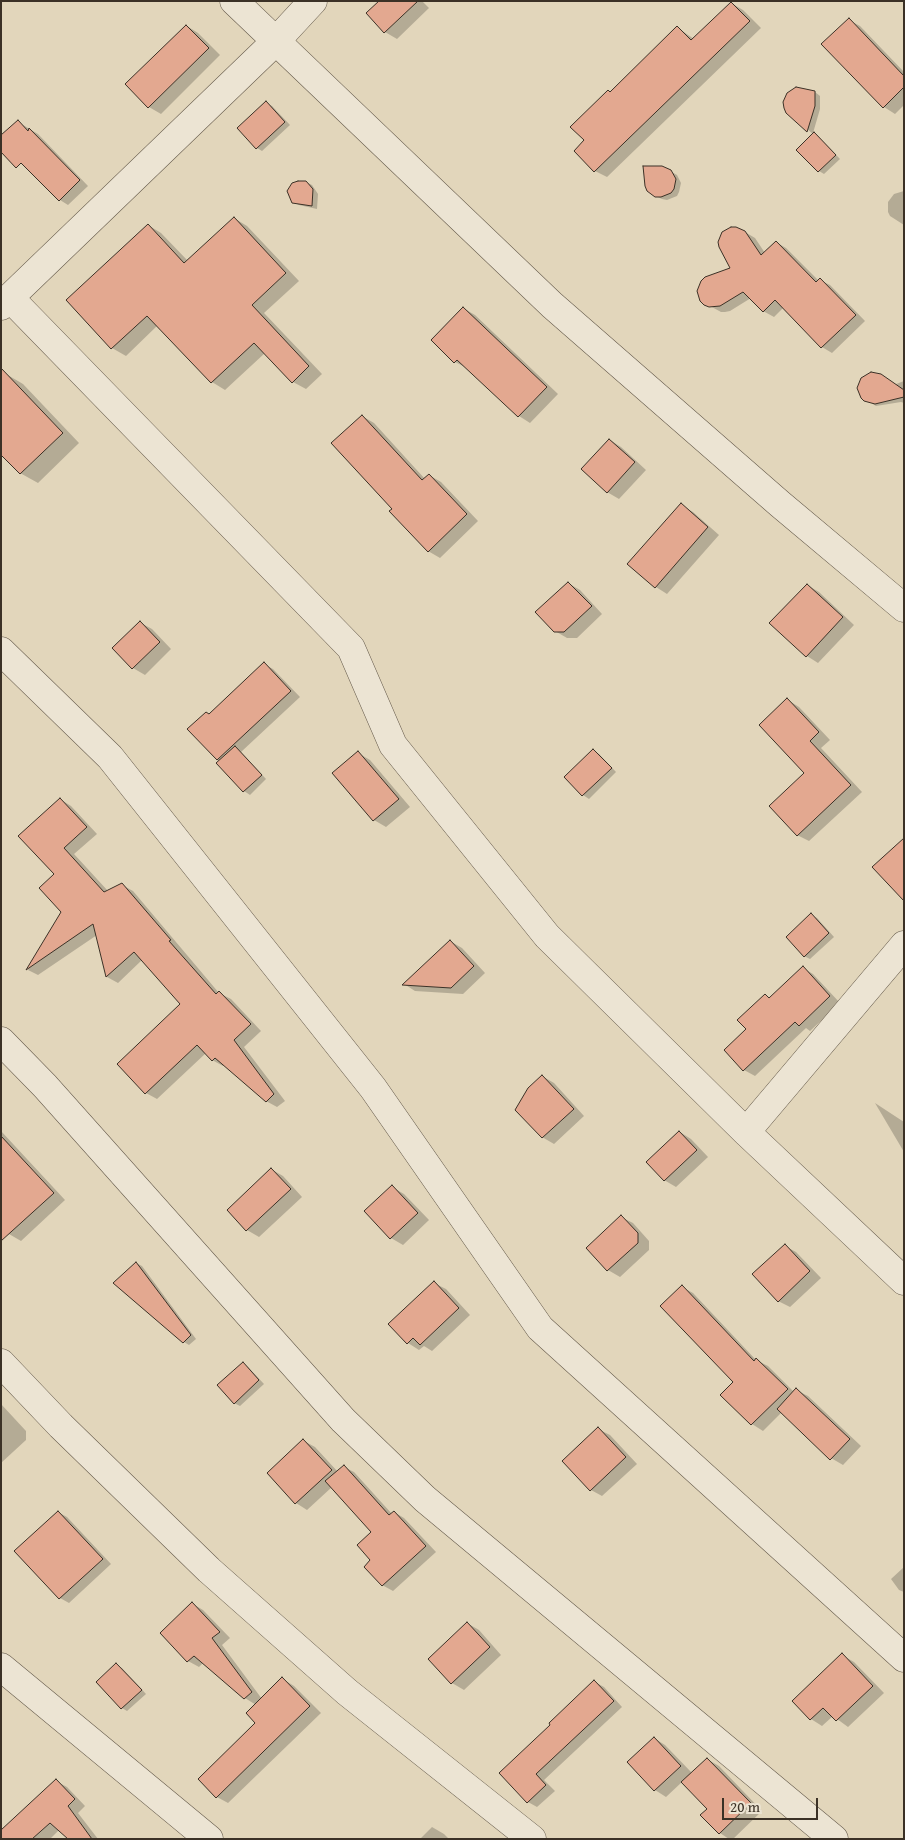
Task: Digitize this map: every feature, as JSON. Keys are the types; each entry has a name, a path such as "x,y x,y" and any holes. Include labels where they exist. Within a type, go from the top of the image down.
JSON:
{"street":[{"path":"234,1 552,305 780,504 904,608"},
{"path":"313,1 276,41 5,302 351,648 393,746 547,936 746,1132 904,1280"},
{"path":"1,651 110,757 122,772 373,1088 540,1328 904,1658"},
{"path":"746,1132 904,945"},
{"path":"1,1041 45,1086 343,1420 425,1499 834,1839"},
{"path":"1,1363 61,1426 209,1570 347,1692 532,1839"},
{"path":"1,1667 209,1839"}],"building":[{"path":"379,1 418,1 384,33 366,13"},
{"path":"731,2 750,21 594,172 574,151 584,140 570,127 608,90 610,92 677,26 691,40"},
{"path":"849,18 904,76 904,87 883,108 821,44"},
{"path":"186,25 209,48 148,108 125,84"},
{"path":"796,87 815,91 815,106 807,132 786,113 784,108 783,102 787,93"},
{"path":"266,101 285,122 256,149 237,128"},
{"path":"18,120 28,131 29,128 80,180 59,201 21,163 16,168 1,152 1,135"},
{"path":"814,132 836,155 818,172 796,150"},
{"path":"643,166 662,166 671,170 676,179 671,193 655,197 647,191"},
{"path":"306,181 313,189 312,206 292,203 287,191 292,183"},
{"path":"234,217 286,273 252,305 309,366 292,383 254,343 211,383 147,316 111,349 66,300 148,224 184,263"},
{"path":"731,227 745,231 761,255 776,241 816,282 820,278 856,315 821,348 775,300 763,312 743,292 720,306 709,307 704,305 700,301 697,291 701,281 705,277 730,268 718,242 722,232"},
{"path":"463,307 547,387 518,417 457,360 454,363 431,340"},
{"path":"1,368 63,433 20,474 1,455"},
{"path":"871,372 881,374 904,390 904,397 875,404 864,401 857,388 861,378"},
{"path":"362,415 422,480 429,474 467,514 428,552 389,511 392,509 331,443"},
{"path":"609,439 635,462 607,493 581,469"},
{"path":"681,503 708,527 655,588 627,564"},
{"path":"568,582 592,606 564,632 554,632 535,612"},
{"path":"807,584 843,617 806,657 769,623"},
{"path":"140,621 160,642 132,669 112,648"},
{"path":"264,662 291,691 217,760 187,729 206,712 209,714"},
{"path":"787,698 819,732 810,741 851,785 797,836 769,806 804,773 759,725"},
{"path":"235,746 262,775 243,792 216,763"},
{"path":"593,749 612,768 582,796 564,777"},
{"path":"358,751 399,799 373,821 332,773"},
{"path":"60,798 87,827 64,848 104,892 122,883 171,940 169,941 216,994 219,991 251,1024 234,1040 274,1094 266,1102 215,1058 212,1061 197,1045 145,1094 117,1064 180,1004 134,952 106,977 93,924 26,970 61,912 39,888 54,874 18,836"},
{"path":"904,838 904,901 872,867"},
{"path":"811,913 829,933 804,957 786,937"},
{"path":"450,940 474,966 451,988 402,985"},
{"path":"803,966 830,996 799,1026 795,1022 743,1071 724,1050 746,1029 737,1020 765,994 769,998"},
{"path":"542,1075 574,1109 542,1138 515,1110 528,1088"},
{"path":"679,1131 697,1150 664,1181 646,1162"},
{"path":"1,1136 54,1193 1,1241"},
{"path":"271,1168 291,1189 246,1231 227,1210"},
{"path":"392,1185 418,1213 390,1239 364,1211"},
{"path":"621,1215 638,1233 638,1243 607,1271 586,1248"},
{"path":"785,1244 810,1271 778,1302 752,1274"},
{"path":"136,1262 191,1335 183,1343 113,1283"},
{"path":"434,1281 459,1308 420,1345 413,1338 407,1344 388,1324"},
{"path":"682,1285 754,1361 756,1358 788,1389 751,1425 720,1395 733,1382 660,1306"},
{"path":"243,1362 259,1380 234,1404 217,1385"},
{"path":"796,1388 850,1439 830,1460 777,1409"},
{"path":"598,1427 626,1457 590,1491 562,1461"},
{"path":"303,1439 332,1470 295,1504 267,1473"},
{"path":"344,1465 389,1515 394,1511 426,1546 382,1586 364,1567 370,1560 357,1545 371,1532 325,1481"},
{"path":"58,1511 103,1559 59,1599 14,1551"},
{"path":"192,1602 220,1632 212,1638 252,1692 244,1699 194,1656 187,1662 160,1633"},
{"path":"467,1622 490,1647 451,1684 428,1659"},
{"path":"842,1653 873,1686 836,1721 823,1708 810,1720 792,1701"},
{"path":"116,1663 142,1690 121,1709 96,1682"},
{"path":"282,1677 310,1706 216,1798 198,1779 255,1723 246,1713"},
{"path":"594,1680 614,1701 536,1774 546,1785 527,1803 499,1773"},
{"path":"654,1737 681,1766 654,1791 627,1762"},
{"path":"707,1758 751,1803 719,1834 700,1815 707,1809 681,1782"},
{"path":"56,1779 75,1799 68,1806 92,1839 68,1839 50,1823 32,1839 1,1839 1,1830"}]}
